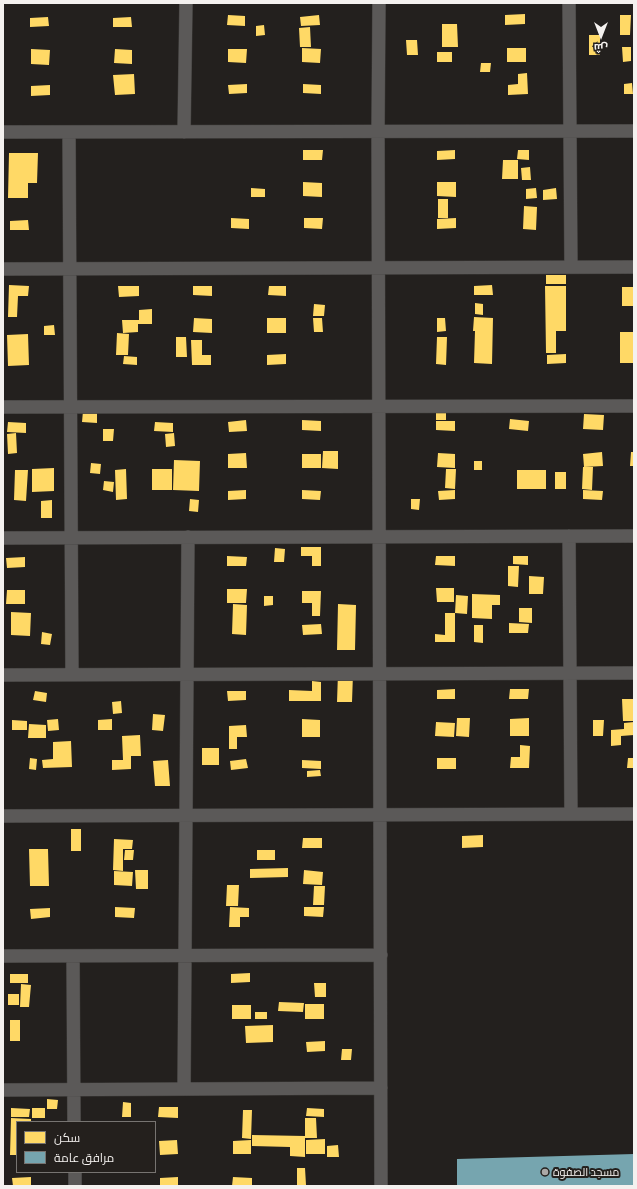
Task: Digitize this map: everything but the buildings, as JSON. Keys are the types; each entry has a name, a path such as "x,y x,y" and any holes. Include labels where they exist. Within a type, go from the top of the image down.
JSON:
{"street":[{"path":"184,132 186,3"},
{"path":"379,3 378,268 381,1186"},
{"path":"569,3 571,267"},
{"path":"3,132 634,131"},
{"path":"69,132 72,674"},
{"path":"3,269 634,267"},
{"path":"3,407 634,406"},
{"path":"569,536 571,814"},
{"path":"3,538 634,536"},
{"path":"184,1089 188,537"},
{"path":"3,674 634,673"},
{"path":"3,816 634,814"},
{"path":"3,956 381,955"},
{"path":"74,956 74,1121"},
{"path":"3,1090 381,1088"},
{"path":"75,1173 75,1186"}],"place":[{"name":"مسجد الصفوة","path":"545,1172"}]}
